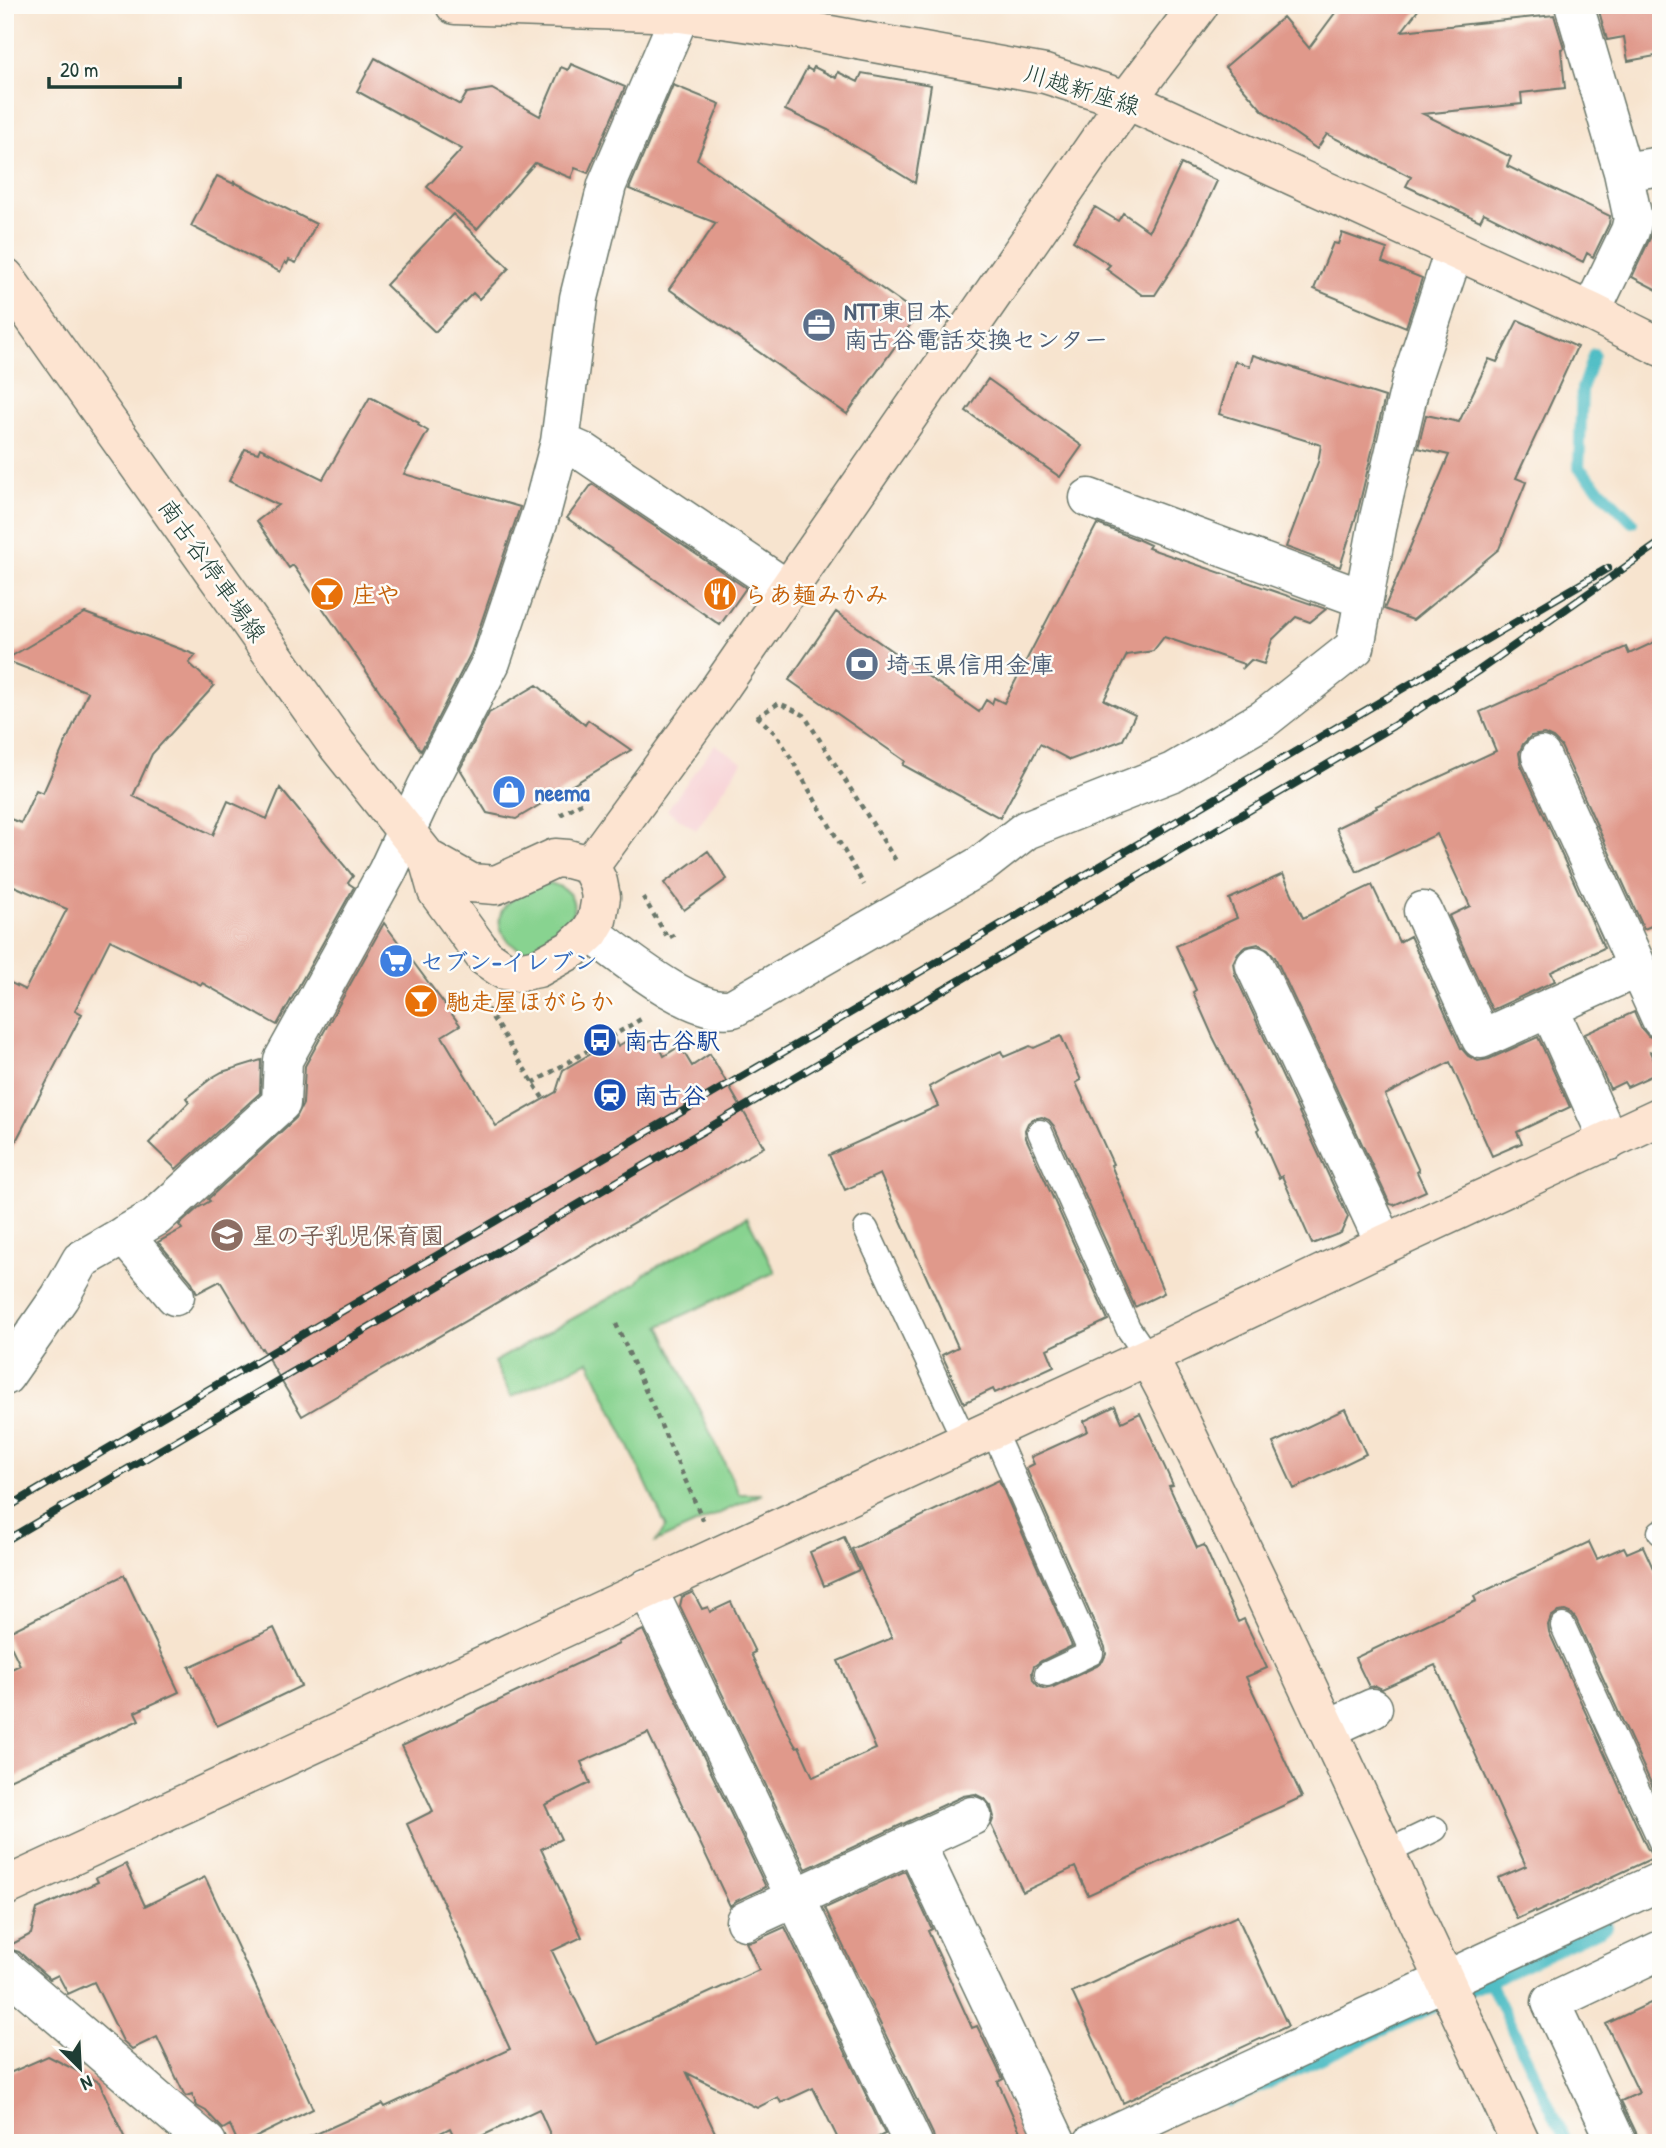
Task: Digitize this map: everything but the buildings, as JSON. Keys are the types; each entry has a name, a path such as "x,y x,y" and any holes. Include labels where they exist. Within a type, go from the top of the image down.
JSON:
{"street":[{"name":"川越新座線","path":"455,5 682,9 1045,74 1128,100 1591,312 1661,347"},
{"path":"590,866 788,590 1128,100 1199,5"},
{"path":"1574,5 1623,172 1633,219 1630,231 1591,312"},
{"path":"11,1357 60,1297 81,1260 156,1217 281,1103 283,1060 418,845 426,788 491,662 542,510 560,442 579,298 607,185 682,9"},
{"path":"1623,172 1661,166"},
{"path":"590,932 656,981 694,1002 724,1010 981,865 1026,830 1174,772 1264,719 1355,647 1379,518 1412,378 1454,251"},
{"name":"南古谷停車場線","path":"5,277 337,745 418,845"},
{"path":"560,442 585,453 788,590"},
{"path":"1089,498 1363,599"},
{"path":"1541,755 1661,1019"},
{"path":"418,845 471,883 496,885 555,858 590,866 598,882 601,897 597,920 590,932 572,949 538,968 518,972 505,970 485,957 438,891 418,845"},
{"path":"496,885 486,917 487,933 505,970"},
{"path":"1423,911 1481,1039 1637,968"},
{"path":"1255,966 1385,1244"},
{"path":"1549,1008 1609,1141"},
{"path":"5,1887 1661,1116"},
{"path":"124,1236 175,1296"},
{"path":"1147,1357 1167,1392 1521,2143"},
{"path":"647,1588 913,2143"},
{"path":"1327,1729 1373,1708"},
{"path":"745,1922 972,1816"},
{"path":"915,1842 1057,2143"},
{"path":"1093,2143 1661,1881"},
{"path":"1617,2143 1551,2002 1661,1950"},
{"path":"5,1969 207,2143"}],"lane":[{"path":"1040,1132 1128,1328 1147,1357"},
{"path":"866,1229 978,1435 1091,1653 1047,1674"},
{"path":"1563,1626 1661,1842"},
{"path":"1385,1853 1435,1829"}],"path":[{"path":"757,717 779,703 804,715 919,899"},
{"path":"751,711 778,736 867,891"},
{"path":"550,821 593,796"},
{"path":"642,896 668,939 677,933"},
{"path":"490,1013 544,1100"},
{"path":"533,1083 645,1017"},
{"path":"616,1324 706,1527"}],"shaded area":[{"path":"715,744 742,762 696,830 667,810"}],"green space":[{"path":"550,883 566,891 573,902 572,915 566,927 543,946 530,950 519,949 502,932 502,911 514,897"},
{"path":"747,1217 775,1272 660,1326 739,1494 762,1494 656,1542 666,1526 589,1361 511,1397 494,1362 637,1283 644,1274"}],"waterway":[{"path":"1594,354 1582,389 1579,468 1632,522"},
{"path":"1229,2101 1607,1927"},
{"path":"1490,1982 1567,2143"}],"railway":[{"path":"5,1541 1393,726 1478,671 1661,542"},
{"path":"5,1509 1608,568"}],"place":[{"name":"NTT東日本 南古谷電話交換センター","path":"819,325"},
{"name":"庄や","path":"327,594"},
{"name":"らあ麺みかみ","path":"720,594"},
{"name":"埼玉県信用金庫","path":"862,664"},
{"name":"neema","path":"509,792"},
{"name":"セブン-イレブン","path":"396,961"},
{"name":"馳走屋ほがらか","path":"421,1001"},
{"name":"南古谷駅","path":"600,1040"},
{"name":"南古谷","path":"610,1095"},
{"name":"星の子乳児保育園","path":"227,1235"}]}
